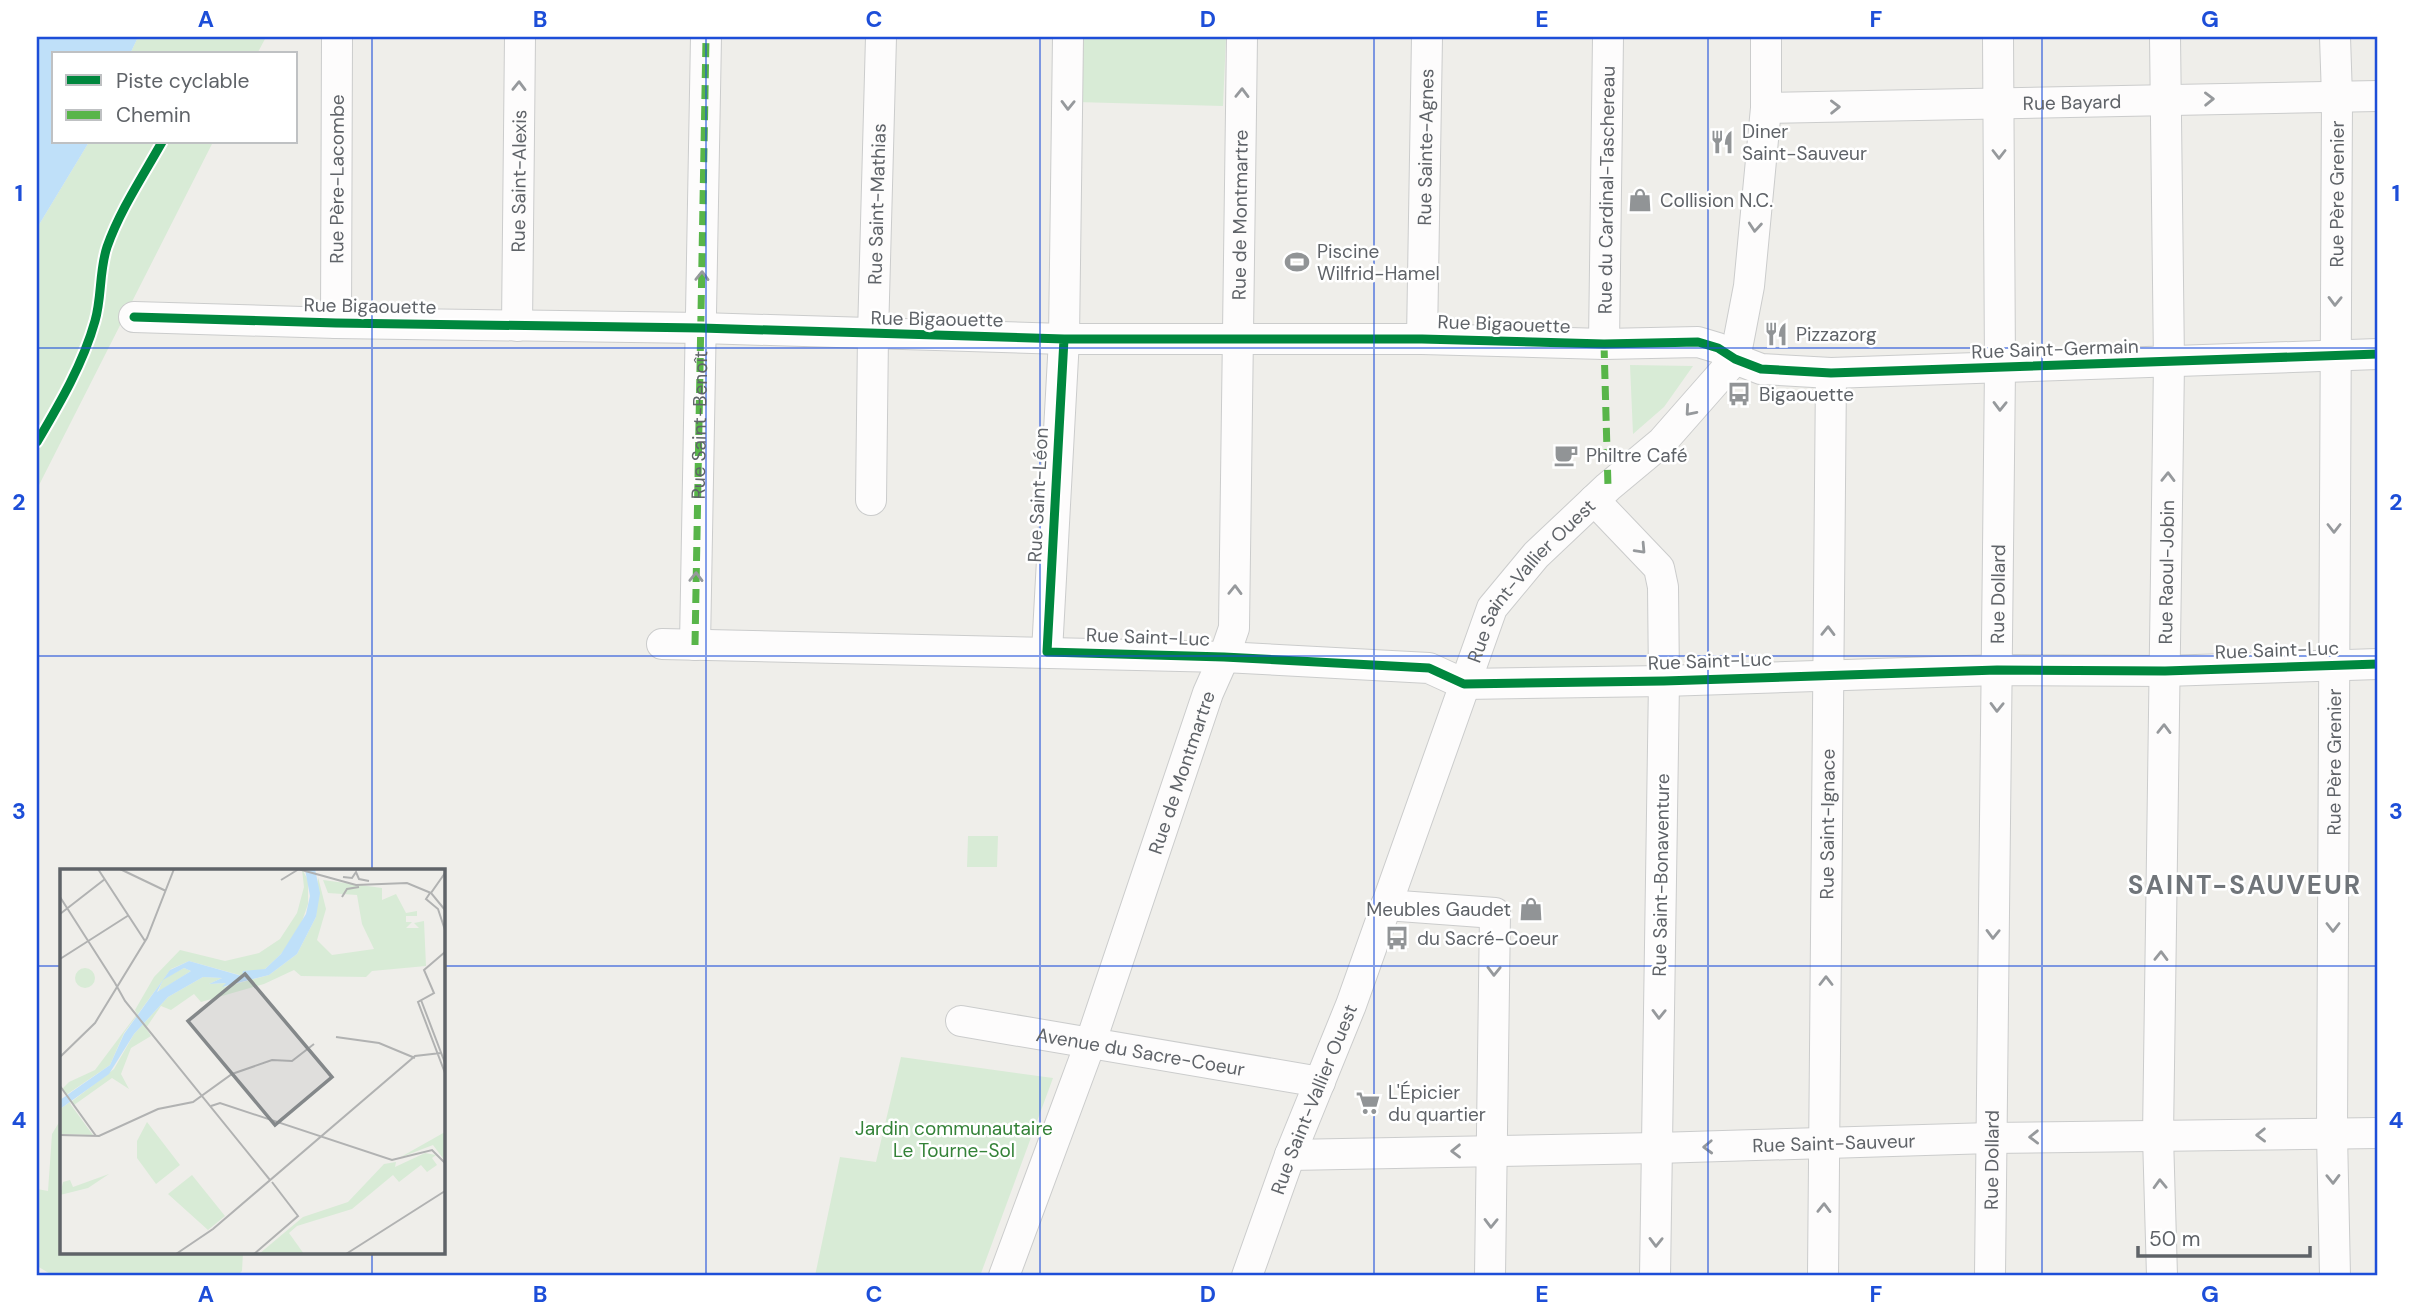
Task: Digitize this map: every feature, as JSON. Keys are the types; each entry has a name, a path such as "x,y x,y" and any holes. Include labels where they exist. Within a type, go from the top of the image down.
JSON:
{"street":[{"name":"Rue Père-Lacombe","path":"336,323 337,37"},
{"name":"Rue Saint-Alexis","path":"517,326 520,37"},
{"name":"Rue Saint-Benoît","path":"695,645 706,37"},
{"name":"Rue Saint-Mathias","path":"872,500 873,335 881,37"},
{"name":"Rue Saint-Léon","path":"1046,652 1063,340 1068,37"},
{"name":"Rue de Montmartre","path":"1004,1276 1090,1044 1208,693 1234,628 1240,341 1242,37"},
{"name":"Rue Sainte-Agnes","path":"1422,339 1427,37"},
{"name":"Rue du Cardinal-Taschereau","path":"1604,344 1608,37"},
{"path":"1735,359 1749,286 1766,108 1766,37"},
{"name":"Rue Dollard","path":"1990,1276 2000,368 1998,37"},
{"name":"Rue Raoul-Jobin","path":"2162,1276 2158,1136 2169,363 2165,37"},
{"name":"Rue Père Grenier","path":"2335,37 2337,97 2332,1134 2335,1276"},
{"name":"Rue Bayard","path":"1766,108 2378,96"},
{"name":"Rue Bigaouette","path":"134,317 701,328 1063,340 1422,339 1604,344 1698,342 1718,348 1735,359"},
{"name":"Rue Saint-Germain","path":"1735,359 1761,369 1832,373 2378,354"},
{"name":"Rue Saint-Vallier Ouest","path":"1247,1276 1290,1155 1351,1005 1492,608 1536,555 1594,500 1662,442 1735,359"},
{"name":"Rue Saint-Ignace","path":"1823,1276 1832,373"},
{"name":"Rue Saint-Bonaventure","path":"1594,500 1659,568 1664,587 1655,1276"},
{"name":"Rue Saint-Luc","path":"662,644 1224,657 1429,668 1464,684 1664,681 1997,670 2165,671 2378,664"},
{"path":"1386,905 1494,913 1490,1276"},
{"name":"Avenue du Sacre-Coeur","path":"961,1021 1320,1082"},
{"name":"Rue Saint-Sauveur","path":"1290,1155 1991,1138 2378,1133"}],"green space":[{"path":"138,37 266,37 258,52 131,52"},
{"path":"1078,37 1226,37 1223,106 1076,102"},
{"path":"88,144 212,144 37,489 37,228"},
{"path":"1630,365 1693,366 1664,407 1633,434"},
{"path":"968,836 998,836 997,867 967,867"},
{"name":"Jardin communautaire Le Tourne-Sol","path":"901,1057 1053,1078 980,1276 815,1276 840,1157 876,1162"},
{"path":"60,1121 60,1254 243,1254 242,1271 237,1276 54,1276 37,1266 37,1189 48,1191 52,1134"}],"water":[{"path":"37,37 138,37 131,52 52,52 52,144 88,144 37,228"}],"marked path":[{"path":"695,645 706,37"},
{"path":"1604,344 1608,487"}],"cycle path":[{"path":"37,442 70,383 90,337 97,312 104,256 112,233 161,144"},
{"path":"134,317 701,328 1064,339 1422,339 1604,344 1698,342 1718,348 1735,359 1761,369 1831,373 2378,354"},
{"path":"1064,339 1047,652 1224,657 1429,668 1464,684 1664,681 1997,670 2165,671 2378,664"}],"place":[{"name":"Diner Saint-Sauveur","path":"1722,142"},
{"name":"Collision N.C.","path":"1640,200"},
{"name":"Piscine Wilfrid-Hamel","path":"1297,262"},
{"name":"Pizzazorg","path":"1776,334"},
{"name":"Bigaouette","path":"1739,394"},
{"name":"Philtre Café","path":"1566,455"},
{"name":"Meubles Gaudet","path":"1531,909"},
{"name":"du Sacré-Coeur","path":"1397,938"},
{"name":"L'Épicier du quartier","path":"1368,1103"}],"district":[{"name":"SAINT-SAUVEUR","path":"2245,885"}]}
